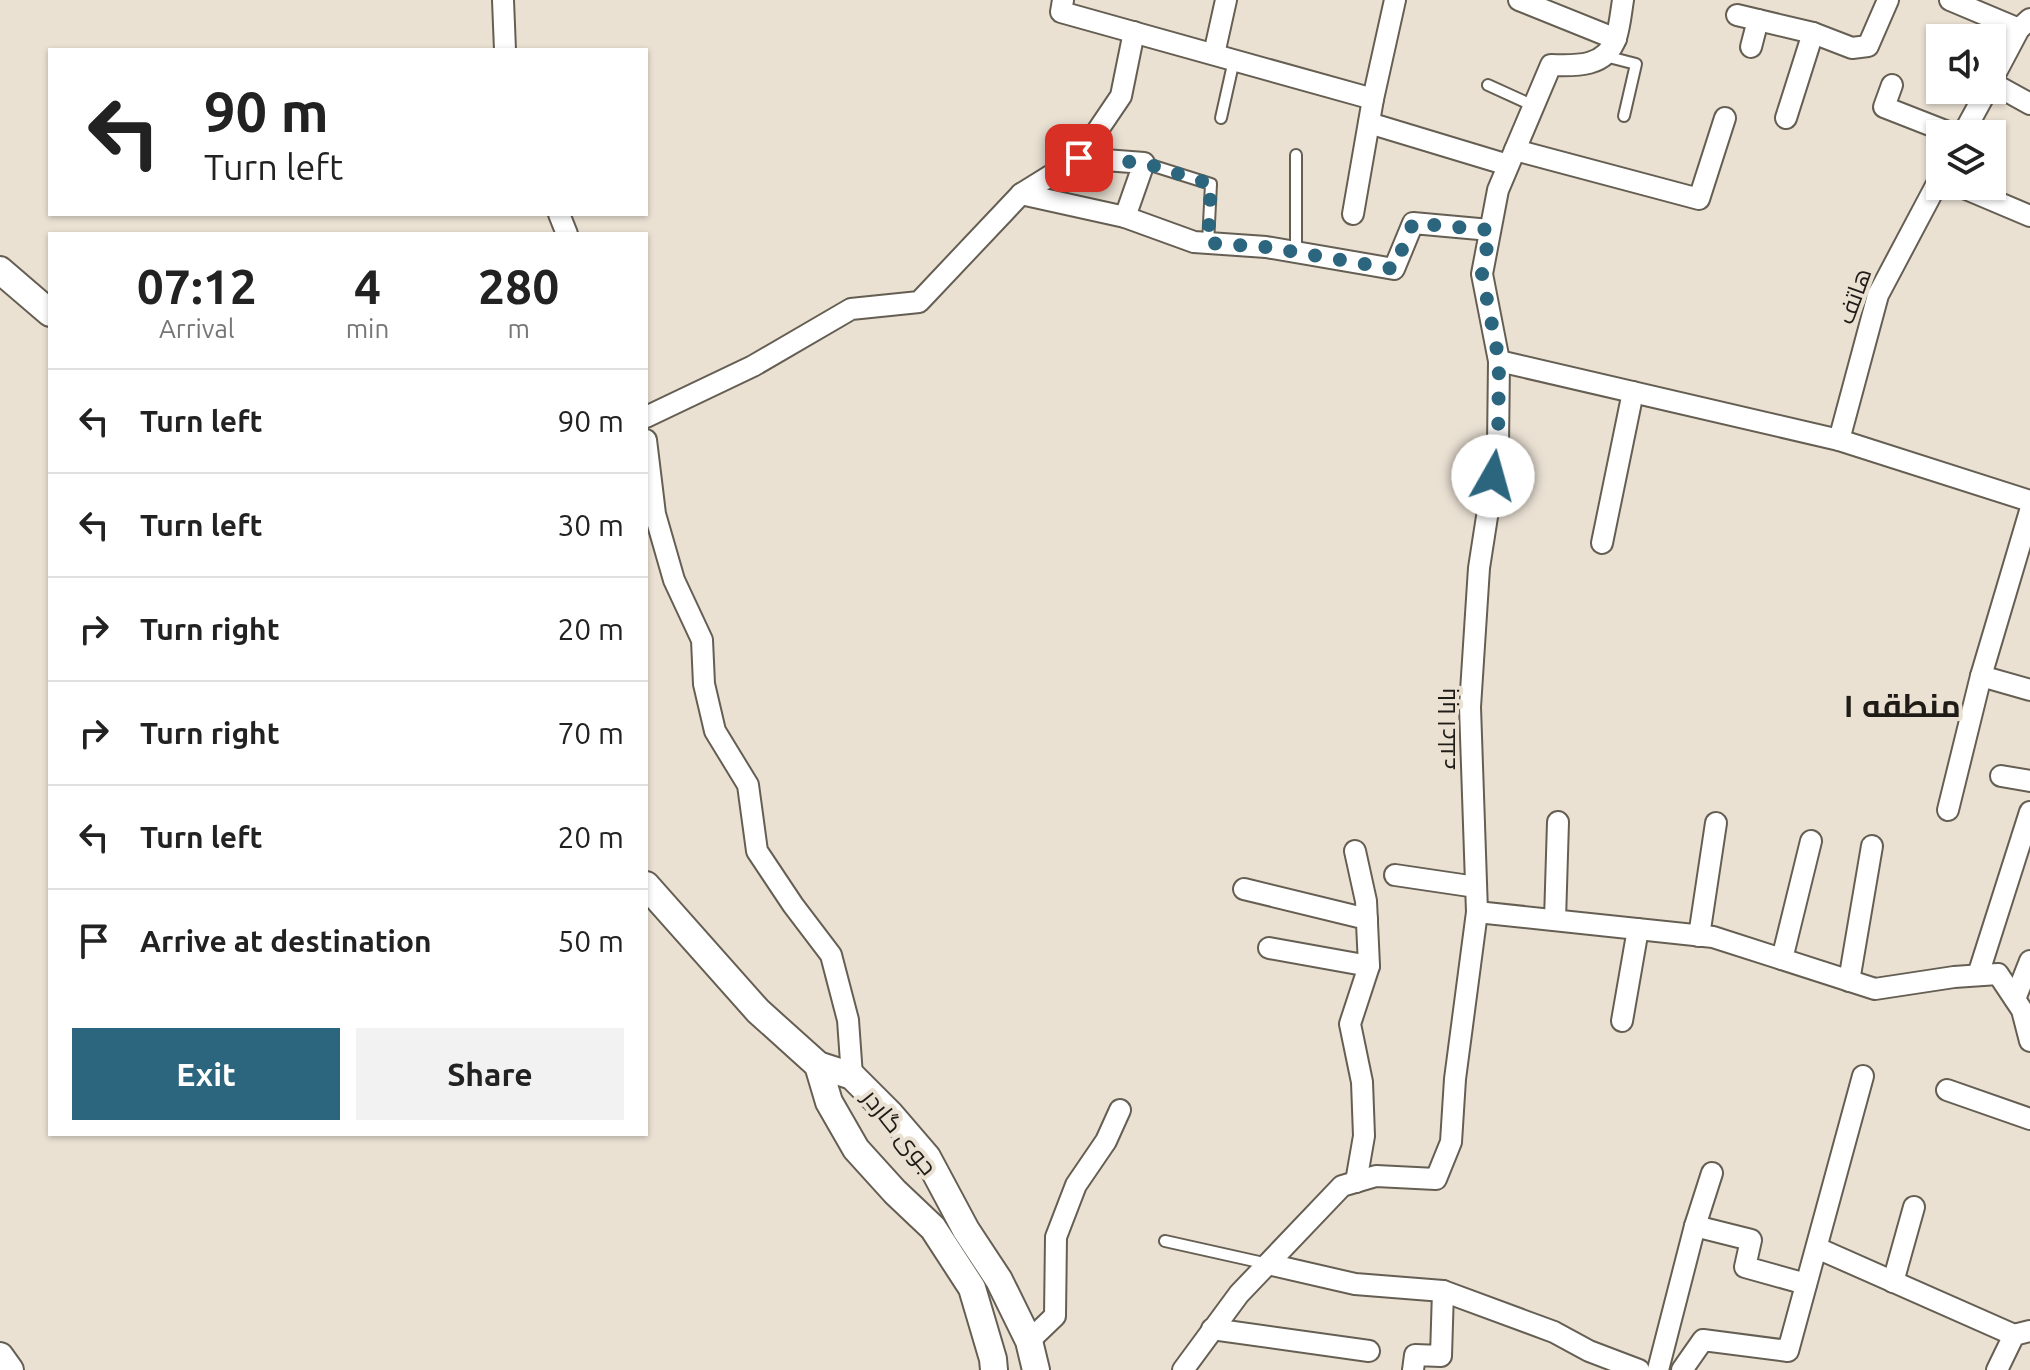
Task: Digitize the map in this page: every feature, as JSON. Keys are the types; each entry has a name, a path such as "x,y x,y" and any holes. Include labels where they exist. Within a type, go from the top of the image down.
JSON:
{"street":[{"path":"503,0 505,48"},
{"path":"1063,0 1061,12 1373,99"},
{"path":"1224,57 1226,0"},
{"path":"1353,214 1373,99 1395,0"},
{"path":"1519,0 1610,48 1623,0"},
{"path":"1737,15 1813,33 1852,48 1868,46 1888,0"},
{"path":"1950,0 2024,24 2006,56"},
{"path":"1751,47 1758,20"},
{"path":"648,416 753,366 851,309 919,302 1021,194 1079,158 1121,96 1134,32"},
{"path":"1786,118 1813,33"},
{"name":"بابا اعلاء","path":"1183,1370 1239,1294 1342,1186 1376,1176 1436,1179 1451,1142 1455,1079 1477,912 1470,707 1479,568 1498,446 1499,361 1482,274 1498,190 1551,65 1580,66 1610,48"},
{"path":"1892,85 1884,107 1926,123"},
{"path":"2006,89 2030,104"},
{"path":"1369,123 1699,199 1725,118"},
{"path":"1079,158 1144,163 1125,217"},
{"path":"1021,194 1125,217 1194,242 1266,247 1394,269 1413,223 1490,230"},
{"name":"هاتف","path":"1839,440 1878,295 1928,200"},
{"path":"1992,200 2030,216"},
{"path":"0,270 48,311"},
{"path":"1499,361 1839,440 2030,501"},
{"path":"1602,543 1633,392"},
{"path":"648,456 655,514 674,580 702,640 704,684 715,731 748,785 757,851 831,955 848,1020 852,1076"},
{"path":"1948,810 1981,676 2030,511"},
{"path":"1981,676 2030,690"},
{"path":"2001,776 2030,781"},
{"path":"1978,975 2030,812"},
{"path":"1555,920 1558,822"},
{"path":"1699,936 1716,823"},
{"path":"1782,959 1811,841"},
{"path":"1849,981 1872,846"},
{"path":"1355,851 1366,901 1369,966 1350,1024 1362,1082 1364,1136 1356,1182"},
{"path":"1395,875 1476,887"},
{"path":"648,887 758,1011 818,1065"},
{"path":"1244,889 1367,919"},
{"path":"1477,912 1713,937 1875,989 1998,974 2022,1010 2030,1041"},
{"path":"1622,1021 1638,929"},
{"path":"1269,948 1369,966"},
{"path":"2015,999 2030,961"},
{"name":"جوی گاردر","path":"818,1065 852,1076 927,1157 966,1230 999,1280 1029,1341 1036,1370"},
{"name":"جوی گاردر","path":"818,1065 829,1102 856,1149 933,1228 972,1288 993,1364"},
{"path":"1682,1370 1703,1340 1788,1351 1863,1076"},
{"path":"1947,1090 2030,1119"},
{"path":"993,1364 1029,1341 1055,1316 1056,1237 1076,1185 1106,1141 1120,1110"},
{"path":"1658,1370 1712,1173"},
{"path":"1893,1282 1914,1207"},
{"path":"1695,1226 1751,1240 1745,1267 1806,1284"},
{"path":"1817,1248 2022,1333 1997,1370"},
{"path":"1268,1264 1355,1284 1443,1291 1554,1332 1589,1351 1639,1370"},
{"path":"1413,1370 1415,1355 1441,1356 1443,1291"},
{"path":"1212,1329 1369,1351"},
{"path":"0,1356 10,1370"}],"lane":[{"path":"1610,48 1636,64 1624,116"},
{"path":"1221,118 1224,57"},
{"path":"1488,85 1534,106"},
{"path":"1296,155 1296,252"},
{"path":"1144,163 1211,184 1208,243"},
{"path":"1165,1241 1268,1264"}],"district":[{"name":"منطقه ۱","path":"1902,705"}],"route":[{"path":"1079,158 1144,163 1211,184 1208,243 1266,247 1394,269 1413,223 1490,230 1482,274 1499,361 1498,446 1493,476"}]}
